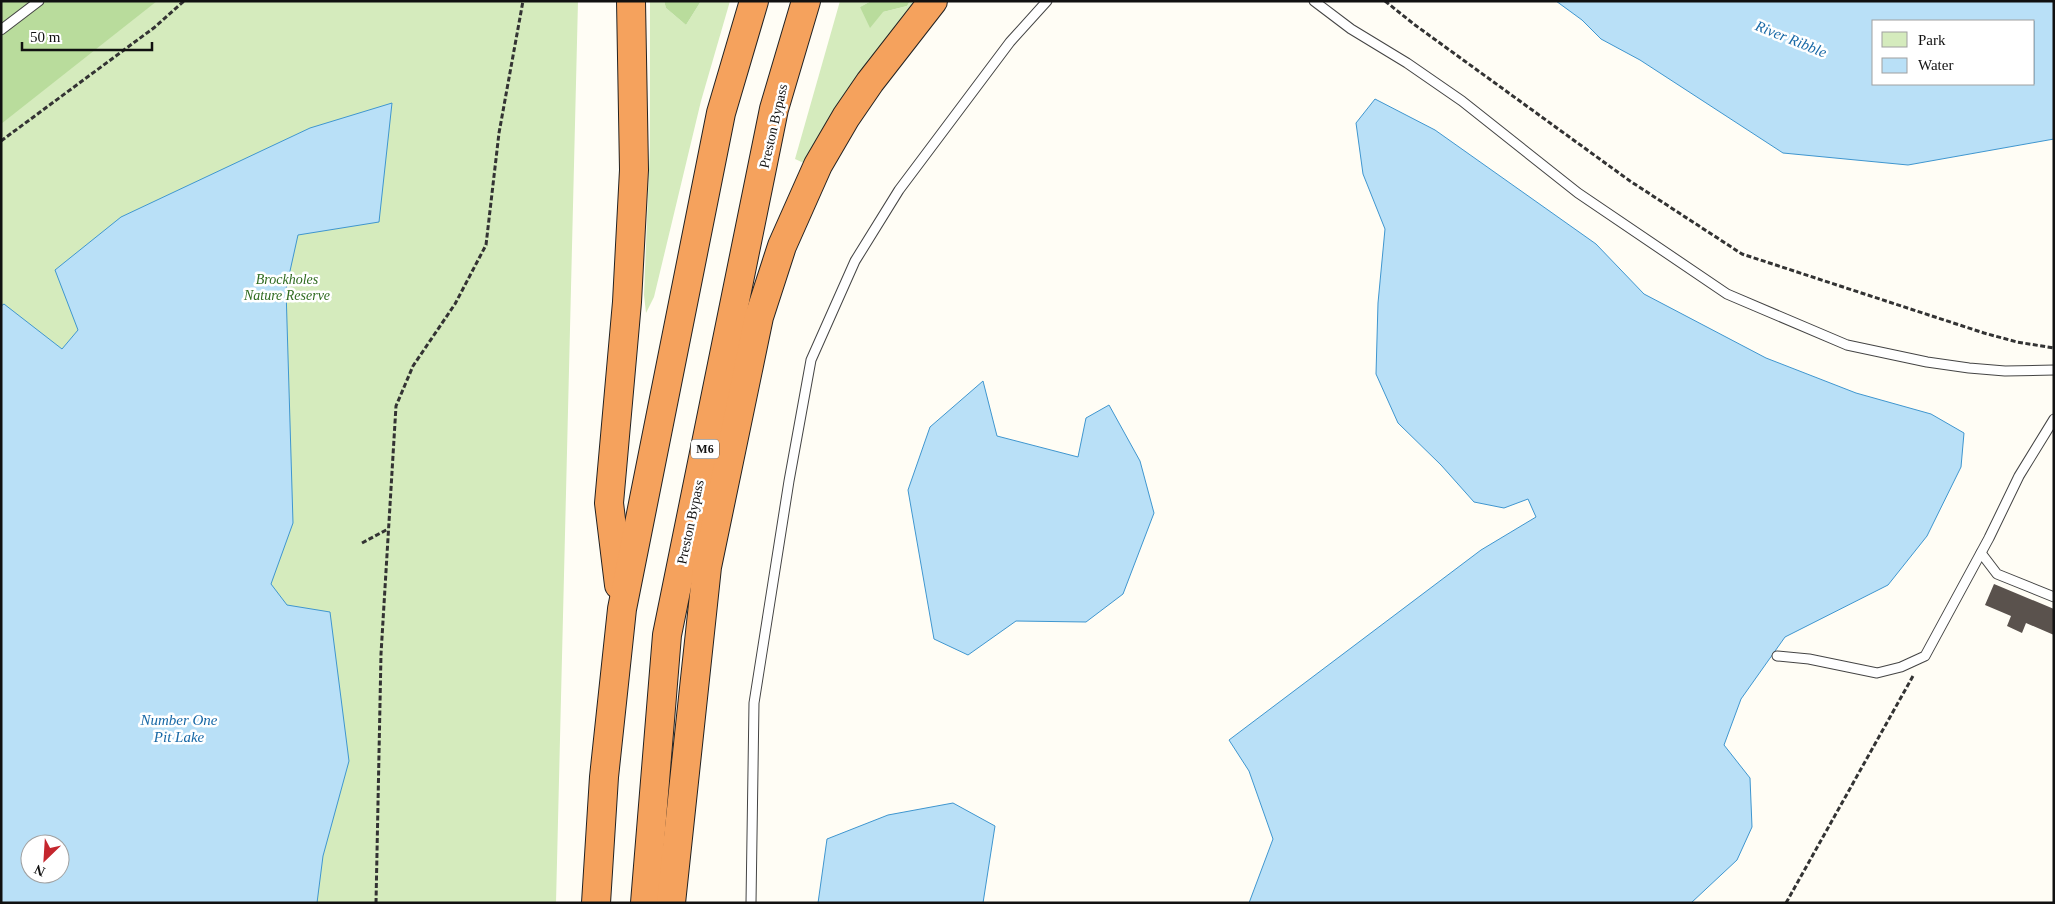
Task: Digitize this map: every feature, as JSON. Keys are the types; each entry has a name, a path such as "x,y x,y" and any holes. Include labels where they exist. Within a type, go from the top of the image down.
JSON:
{"highway":[{"path":"622,608 609,503 627,302 634,170 631,1"},
{"path":"596,903 604,777 622,608 721,114 754,1"},
{"name":"Preston Bypass","path":"645,903 667,635 774,109 806,1"},
{"path":"671,903 707,567 759,317 782,246 818,165 846,117 870,82 933,1"}],"lane":[{"path":"1,30 39,1"},
{"path":"751,903 754,703 787,490 811,360 855,261 899,190 992,65 1047,1"},
{"path":"1314,1 1351,29 1407,63 1462,101 1578,193 1727,294 1847,345 1927,362 1969,368 2005,371 2054,370"},
{"path":"1777,656 1809,659 1877,674 1901,667 1925,656 1981,552 2018,476 2054,419"},
{"path":"1981,552 1997,574 2054,597"}],"path":[{"path":"1,141 155,27 184,1"},
{"path":"376,903 381,654 396,406 413,366 454,304 486,245 499,132 523,1"},
{"path":"1385,1 1415,25 1630,181 1742,254 1984,334 2016,342 2054,348"},
{"path":"362,543 388,529"},
{"path":"1786,903 1925,656"}],"green space":[{"name":"Brockholes Nature Reserve","path":"1,1 578,1 556,903 1,903"},
{"path":"1,1 157,1 1,124"},
{"path":"650,1 664,1 666,8 686,25 701,1 730,1 701,101 654,297 646,313 644,295 650,146"},
{"path":"664,1 701,1 686,25 666,8"},
{"path":"840,1 871,1 860,7 883,12 907,6 910,1 915,1 862,72 806,164 795,159"},
{"path":"871,1 910,1 907,6 883,12 870,28 860,7"}],"water":[{"name":"River Ribble","path":"1556,1 2054,1 2054,139 1908,165 1783,153 1640,60 1601,39 1582,20"},
{"path":"1375,99 1435,130 1596,244 1644,294 1766,358 1856,393 1931,414 1964,433 1961,467 1927,536 1888,585 1785,637 1741,699 1724,745 1750,778 1752,827 1737,860 1691,903 1249,903 1273,839 1249,771 1229,740 1481,550 1536,517 1528,499 1504,508 1474,502 1441,465 1398,423 1376,374 1378,303 1385,229 1363,174 1356,123"},
{"name":"Number One Pit Lake","path":"392,103 379,222 298,235 286,289 293,523 271,584 287,605 330,612 349,761 323,856 317,903 1,903 1,306 4,304 62,349 78,330 55,270 121,217 310,128"},
{"path":"983,381 997,436 1078,457 1086,418 1109,405 1140,461 1154,513 1123,594 1086,622 1016,621 968,655 934,639 908,490 930,427"},
{"path":"953,803 995,826 983,903 818,903 827,839 888,815"}],"building":[{"path":"1994,584 2054,609 2054,635 2026,623 2022,633 2007,626 2011,616 1985,605"}]}
